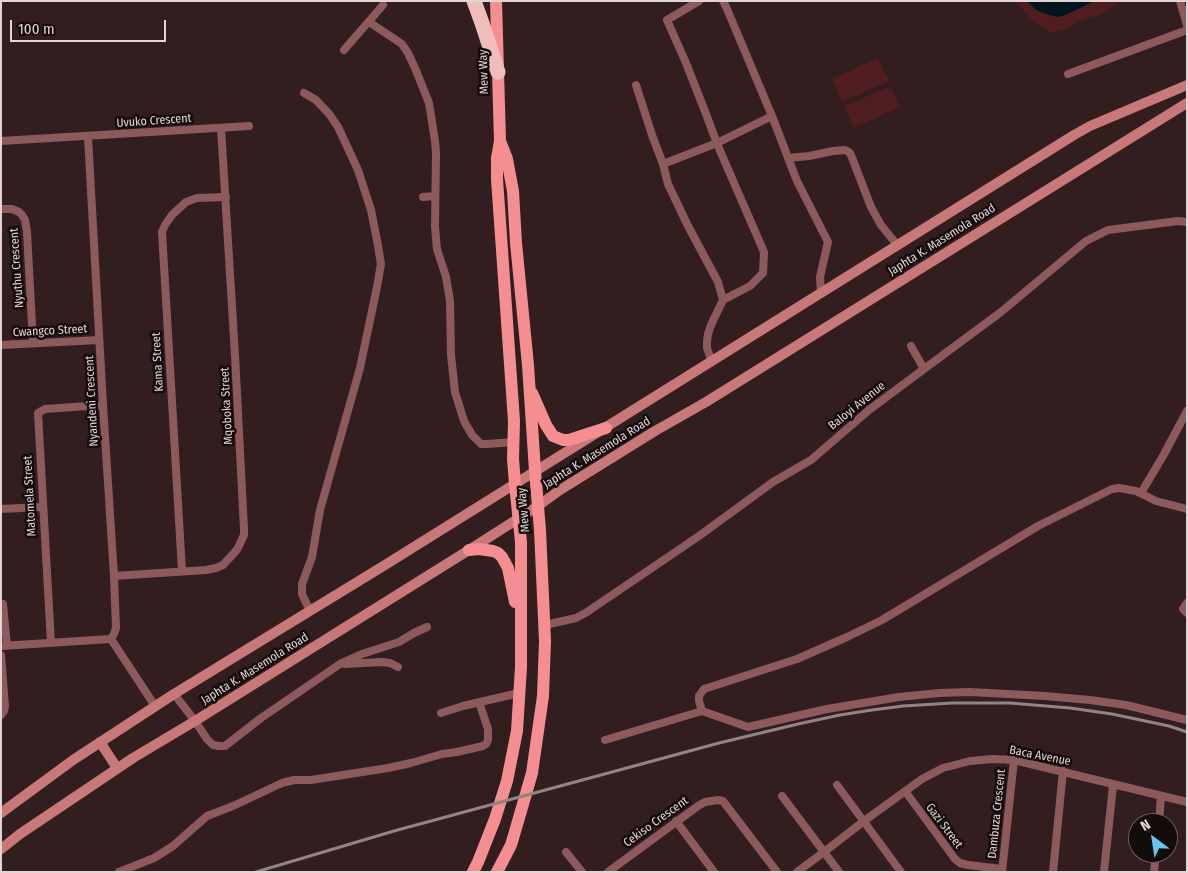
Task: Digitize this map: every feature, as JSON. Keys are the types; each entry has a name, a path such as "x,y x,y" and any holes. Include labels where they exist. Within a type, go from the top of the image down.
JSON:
{"highway":[{"path":"474,1 498,72"}],"main road":[{"name":"Mew Way","path":"475,867 500,806 507,782 516,731 521,634 521,542 515,484 514,421 497,179 497,158 500,142 496,1"},
{"name":"Japhta K. Masemola Road","path":"1,813 74,760 155,706 606,428 950,212 1082,131 1187,85"},
{"name":"Japhta K. Masemola Road","path":"1,849 117,768 469,550 615,455 706,402 1187,103"},
{"name":"Mew Way","path":"497,872 510,845 529,785 536,752 543,696 545,641 528,365 512,191 507,159 500,142"},
{"path":"530,389 546,425 554,436 569,440 606,428"},
{"path":"469,550 492,551 498,553 505,561 511,578 521,634"},
{"path":"100,742 117,768"}],"street":[{"path":"698,1 667,20 764,252 763,273 750,286 723,300 708,334 707,348 712,362"},
{"path":"723,1 801,189 828,242 820,277 822,293"},
{"path":"1180,1 1187,25"},
{"path":"344,50 384,5"},
{"path":"369,22 402,44 408,53 429,103 435,141 434,218 437,248 446,277 450,301 452,366 457,400 468,428 481,444 514,442"},
{"path":"1068,74 1187,30"},
{"path":"636,85 668,184 676,203 718,282 723,300"},
{"path":"304,93 316,100 338,126 358,170 369,203 380,264 377,288 360,368 320,510 312,557 302,584 302,594 310,611"},
{"path":"663,164 717,143 772,116"},
{"name":"Uvuko Crescent","path":"88,137 249,126"},
{"name":"Mqoboka Street","path":"114,576 212,569 222,565 238,548 242,539 244,529 221,128"},
{"path":"1,142 88,137"},
{"name":"Nyandeni Crescent","path":"88,137 114,576 116,628 111,640"},
{"path":"788,158 833,151 845,150 849,152 871,207 898,246"},
{"path":"423,197 435,196"},
{"name":"Kama Street","path":"182,571 162,232 172,215 186,202 197,198 226,198"},
{"name":"Nyuthu Crescent","path":"1,209 12,209 19,212 25,220 33,343"},
{"name":"Baloyi Avenue","path":"545,625 576,618 595,607 774,482 812,460 869,410 1001,312 1081,245 1108,230 1187,222"},
{"name":"Cwangco Street","path":"1,345 99,340"},
{"path":"911,346 924,369"},
{"name":"Matomela Street","path":"51,643 38,414 46,409 103,405"},
{"path":"1141,493 1187,411"},
{"path":"702,711 699,696 704,689 797,659 848,637 882,620 1038,526 1112,489 1119,488 1141,493 1156,501 1187,509"},
{"path":"1,509 42,506"},
{"path":"1187,602 1183,609 1187,613"},
{"path":"3,604 4,646 111,640 155,706"},
{"path":"174,694 195,721 206,740 212,745 225,746 261,718 340,664 362,654 400,642 427,627"},
{"path":"1,655 5,706 1,715"},
{"path":"340,664 382,662 398,667"},
{"path":"605,740 702,711 748,727 827,709 899,697 939,693 970,692 1090,700 1126,705 1187,720"},
{"path":"441,713 519,693"},
{"path":"119,872 160,854 207,816 282,783 388,768 483,746 488,740 488,730 479,702"},
{"name":"Baca Avenue","path":"797,872 927,776 943,768 970,761 1014,760 1187,802"},
{"name":"Dambuza Crescent","path":"1002,870 1014,760"},
{"path":"1053,872 1064,771"},
{"path":"837,784 901,872"},
{"path":"1104,872 1113,784"},
{"name":"Gazi Street","path":"905,791 954,859 968,865 1002,870"},
{"path":"782,796 839,872"},
{"path":"1159,813 1161,796"},
{"name":"Cekiso Crescent","path":"608,872 676,821 705,802 718,800 723,801 777,872"},
{"path":"676,821 714,872"},
{"path":"566,852 582,872"}],"shaded area":[{"path":"1016,1 1027,1 1036,10 1095,1 1118,1 1099,15 1082,20 1065,30 1051,33 1033,22"},
{"path":"878,58 889,81 842,102 832,79"},
{"path":"891,86 900,107 854,128 844,106"}],"water":[{"path":"1027,1 1095,1 1057,17 1036,10"}],"railway":[{"path":"256,872 394,831 719,743 798,724 872,710 952,703 1010,703 1112,714 1169,726 1187,732"}]}
